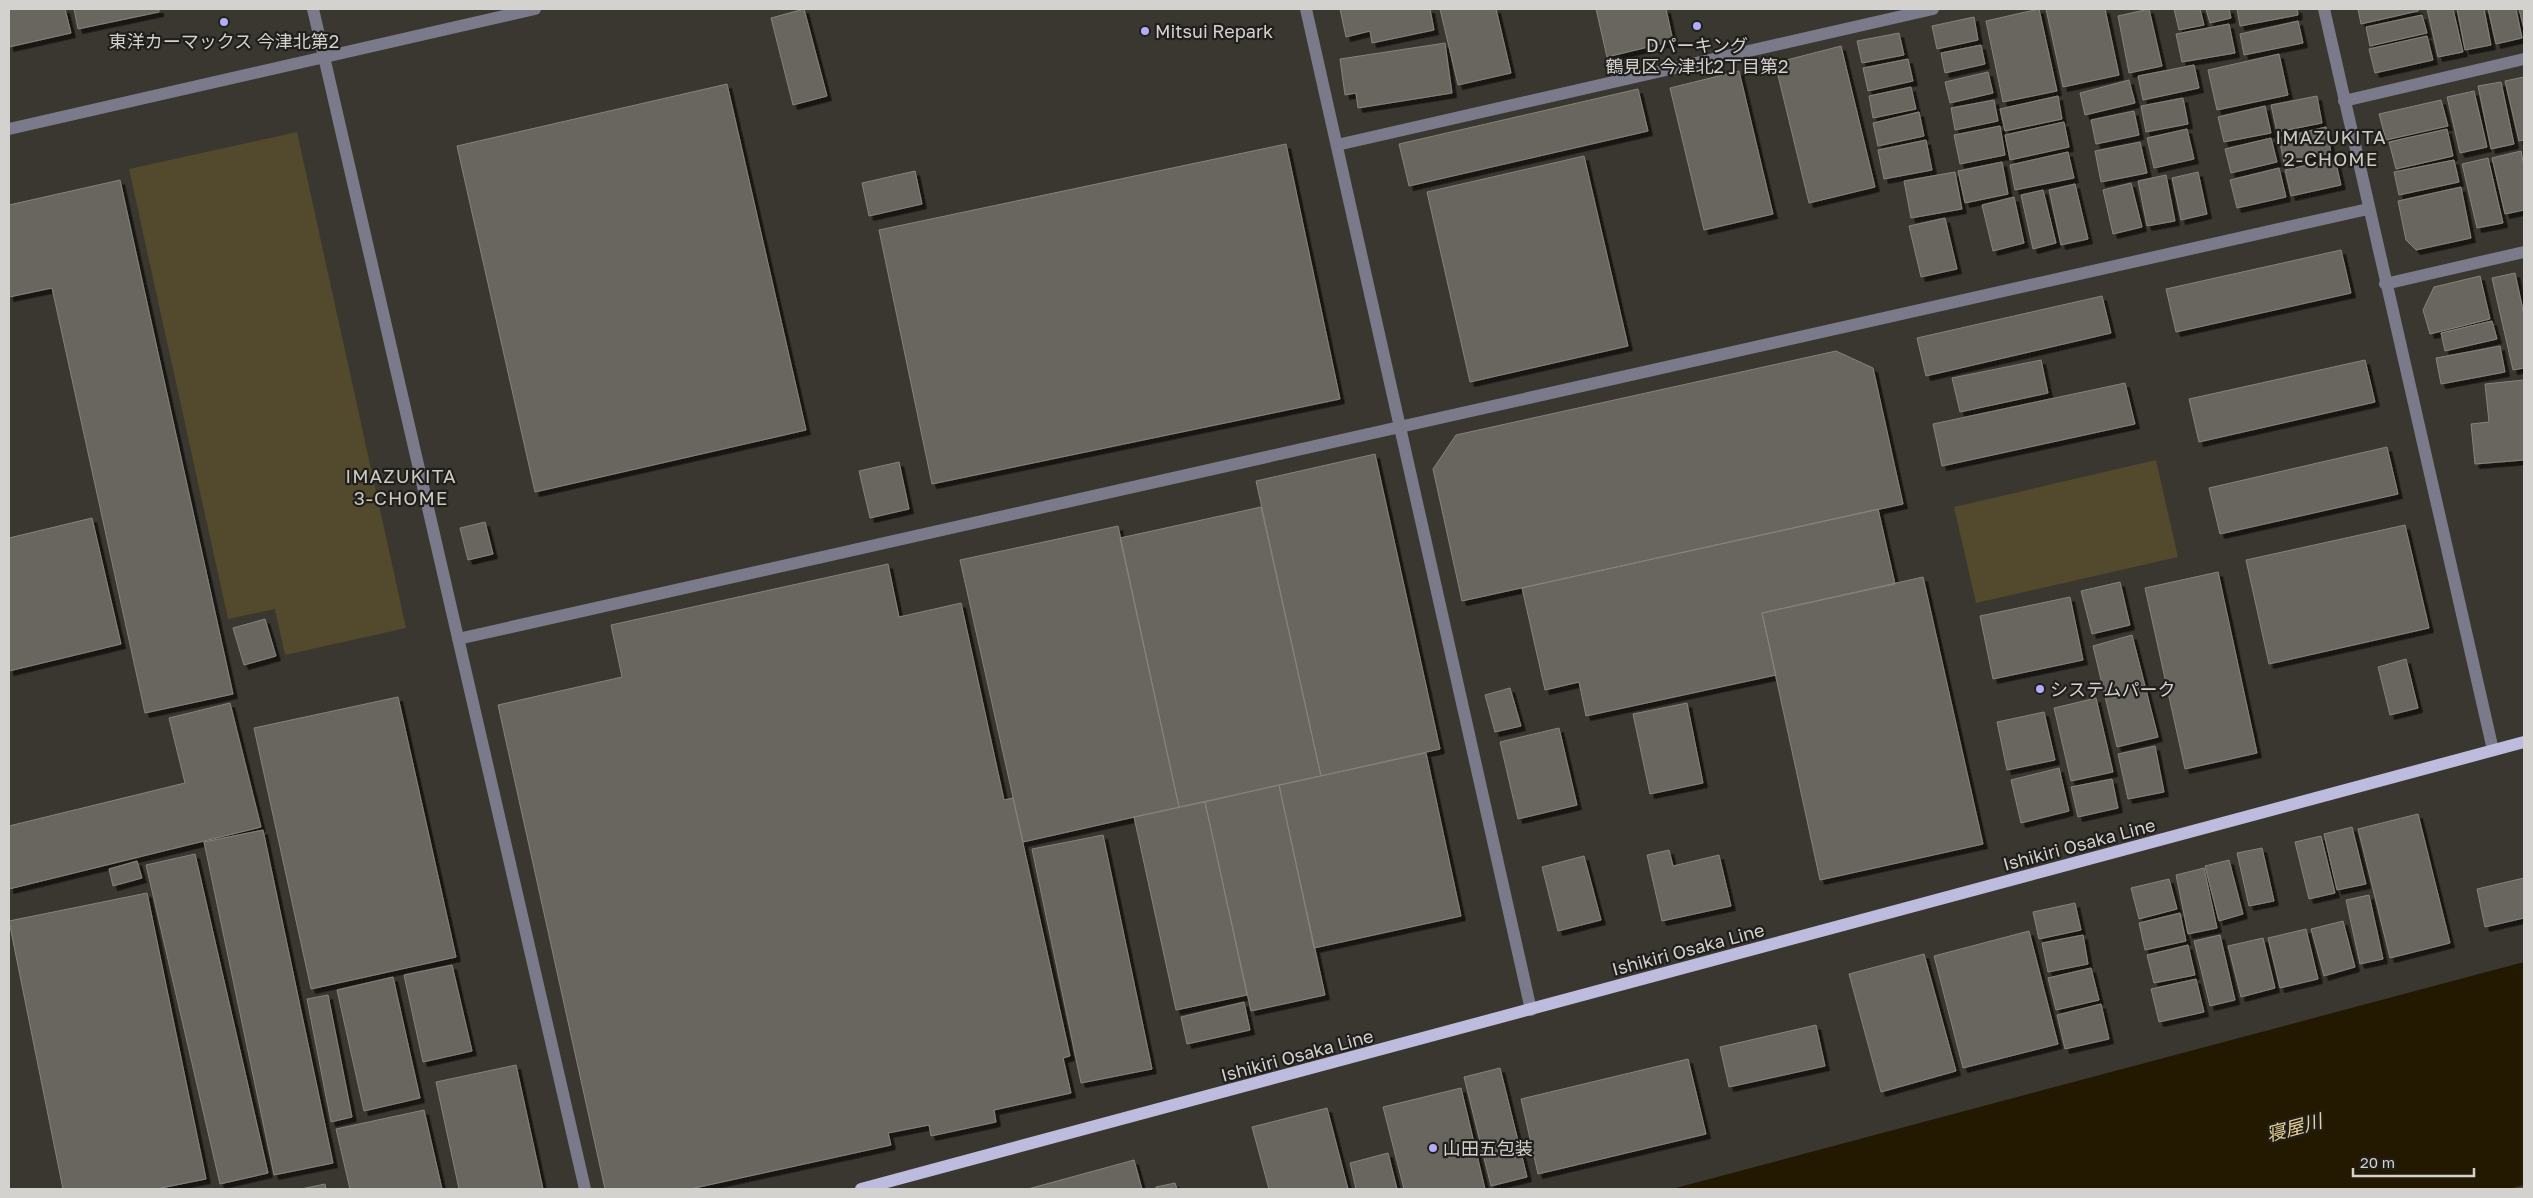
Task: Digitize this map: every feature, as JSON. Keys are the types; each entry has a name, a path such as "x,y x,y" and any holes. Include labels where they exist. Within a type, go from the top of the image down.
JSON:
{"main road":[{"name":"Ishikiri Osaka Line","path":"861,1189 2524,742"}],"street":[{"path":"313,9 585,1189"},
{"path":"9,129 535,9"},
{"path":"1306,9 1531,1010"},
{"path":"1337,145 1933,9"},
{"path":"2324,9 2385,284 2493,750"},
{"path":"2344,101 2524,59"},
{"path":"458,639 2368,209"},
{"path":"2385,284 2524,252"}],"shaded area":[{"path":"297,132 406,628 285,655 275,609 228,619 129,169"},
{"path":"2156,460 2178,557 1976,603 1954,507"}],"water":[{"name":"寝屋川","path":"2524,962 2524,1185 2509,1189 1672,1189"}],"building":[{"path":"9,9 65,9 71,33 9,47"},
{"path":"74,9 159,9 159,12 78,29"},
{"path":"804,9 827,96 793,105 771,18"},
{"path":"1340,9 1430,9 1434,30 1372,43 1370,31 1346,37"},
{"path":"1440,9 1496,9 1511,73 1458,85"},
{"path":"1596,9 1666,9 1673,41 1607,57"},
{"path":"2039,9 2057,91 2003,102 1986,21"},
{"path":"2046,9 2105,9 2119,75 2063,87"},
{"path":"2149,9 2162,66 2129,73 2118,16"},
{"path":"2174,9 2200,9 2204,25 2179,30"},
{"path":"2206,9 2229,9 2231,18 2210,23"},
{"path":"2237,9 2297,9 2298,15 2240,26"},
{"path":"2358,9 2418,9 2418,11 2361,24"},
{"path":"2427,9 2453,9 2463,52 2438,57"},
{"path":"2457,9 2484,9 2491,45 2465,50"},
{"path":"2488,9 2516,9 2522,38 2496,44"},
{"path":"2519,9 2524,9 2524,29"},
{"path":"2422,15 2427,33 2370,46 2366,27"},
{"path":"1974,17 1978,40 1937,49 1932,26"},
{"path":"2298,21 2303,43 2244,55 2240,34"},
{"path":"2229,24 2235,53 2182,62 2176,34"},
{"path":"1899,33 1904,55 1862,63 1857,41"},
{"path":"2427,36 2433,60 2375,73 2369,49"},
{"path":"1445,43 1452,93 1358,108 1356,93 1345,95 1340,59"},
{"path":"1981,45 1985,64 1945,73 1941,53"},
{"path":"1841,46 1875,187 1809,203 1775,63"},
{"path":"2279,54 2288,95 2217,110 2208,70"},
{"path":"1908,59 1913,81 1868,91 1863,68"},
{"path":"2194,65 2199,88 2143,100 2138,76"},
{"path":"1739,71 1773,214 1704,230 1670,88"},
{"path":"1988,72 1993,93 1950,103 1945,82"},
{"path":"2524,77 2524,140 2519,141 2505,81"},
{"path":"2129,80 2135,103 2085,115 2080,93"},
{"path":"2501,82 2514,144 2491,149 2478,86"},
{"path":"727,84 806,430 535,492 457,146"},
{"path":"1911,87 1916,109 1873,118 1869,96"},
{"path":"1638,89 1648,131 1409,186 1399,144"},
{"path":"2474,91 2487,147 2460,153 2447,97"},
{"path":"2058,96 2062,119 2005,131 2000,109"},
{"path":"2317,96 2322,123 2277,132 2271,105"},
{"path":"2183,98 2188,124 2146,132 2141,106"},
{"path":"1994,100 1998,121 1955,130 1951,108"},
{"path":"2441,100 2448,126 2386,140 2379,114"},
{"path":"2265,106 2271,133 2224,142 2218,117"},
{"path":"2134,111 2139,135 2096,144 2091,120"},
{"path":"1919,112 1924,136 1878,146 1873,123"},
{"path":"2064,122 2069,147 2010,160 2005,135"},
{"path":"2000,126 2005,155 1960,164 1954,135"},
{"path":"2326,127 2331,153 2284,163 2279,138"},
{"path":"2187,129 2194,159 2154,168 2147,138"},
{"path":"2447,129 2453,156 2396,169 2389,142"},
{"path":"2271,138 2277,162 2231,173 2225,149"},
{"path":"1926,140 1932,170 1884,179 1878,150"},
{"path":"2140,142 2147,173 2101,182 2095,151"},
{"path":"1286,144 1340,399 932,484 879,230"},
{"path":"2521,151 2524,166 2524,210 2505,214 2492,158"},
{"path":"2068,152 2074,178 2015,190 2010,165"},
{"path":"1584,156 1628,346 1470,382 1427,192"},
{"path":"2488,158 2503,223 2477,228 2462,164"},
{"path":"2335,159 2341,185 2291,196 2285,170"},
{"path":"2454,160 2459,182 2399,195 2394,172"},
{"path":"2002,162 2008,194 1965,203 1958,171"},
{"path":"2279,168 2286,197 2237,208 2230,180"},
{"path":"915,171 922,204 869,216 862,183"},
{"path":"1955,172 1962,209 1911,218 1904,181"},
{"path":"2198,172 2207,214 2181,220 2172,178"},
{"path":"2166,175 2175,221 2147,226 2138,181"},
{"path":"120,180 233,694 145,713 52,288 9,297 9,205"},
{"path":"2131,183 2142,227 2113,234 2103,190"},
{"path":"2075,184 2088,239 2061,245 2049,190"},
{"path":"2461,187 2471,238 2416,250 2406,240 2398,201"},
{"path":"2043,190 2056,243 2033,249 2021,195"},
{"path":"2014,197 2024,243 1993,251 1982,205"},
{"path":"1945,218 1957,269 1921,277 1909,226"},
{"path":"2341,250 2351,293 2176,332 2166,289"},
{"path":"2515,273 2524,315 2524,368 2513,370 2492,278"},
{"path":"2480,276 2490,319 2430,334 2423,310 2434,287"},
{"path":"2102,296 2111,333 1926,376 1917,338"},
{"path":"2492,321 2497,339 2445,351 2441,333"},
{"path":"2500,346 2505,372 2441,384 2436,358"},
{"path":"1836,351 1873,368 1903,504 1462,601 1433,469 1456,435"},
{"path":"2041,360 2048,393 1960,412 1952,378"},
{"path":"2365,360 2375,402 2199,442 2189,399"},
{"path":"2524,380 2524,460 2475,464 2471,424 2489,422 2485,384"},
{"path":"2125,383 2135,424 1942,466 1933,424"},
{"path":"2387,447 2398,494 2220,534 2209,488"},
{"path":"1375,454 1440,749 1321,776 1256,481"},
{"path":"899,462 909,509 870,518 859,471"},
{"path":"1261,507 1321,776 1179,807 1120,538"},
{"path":"1878,509 1895,584 1762,613 1776,675 1586,716 1579,682 1545,690 1522,588"},
{"path":"92,518 121,644 9,671 9,538"},
{"path":"485,522 493,554 468,560 460,528"},
{"path":"2405,525 2429,628 2269,664 2246,560"},
{"path":"1118,526 1179,807 1023,842 960,560"},
{"path":"888,564 899,617 961,603 1004,800 1013,798 1070,1056 1063,1058 1071,1093 994,1110 996,1122 931,1136 929,1125 888,1133 891,1145 690,1189 605,1189 498,705 622,677 611,625"},
{"path":"2218,572 2257,753 2185,769 2145,588"},
{"path":"1923,577 1983,844 1820,880 1762,613"},
{"path":"2120,582 2130,625 2092,634 2081,591"},
{"path":"2070,597 2083,660 1993,679 1980,616"},
{"path":"265,619 276,656 244,665 233,628"},
{"path":"2132,635 2158,737 2117,747 2093,646"},
{"path":"2406,659 2418,708 2390,715 2378,667"},
{"path":"1510,688 1521,726 1495,732 1485,695"},
{"path":"398,697 456,957 311,989 254,728"},
{"path":"2096,698 2113,772 2071,781 2054,708"},
{"path":"230,703 261,827 9,889 9,826 185,783 169,718"},
{"path":"1687,703 1703,783 1650,794 1633,714"},
{"path":"2044,712 2055,760 2007,770 1997,722"},
{"path":"1559,728 1577,805 1518,819 1500,742"},
{"path":"2155,746 2164,792 2128,799 2118,754"},
{"path":"1426,753 1461,916 1314,948 1279,785"},
{"path":"2059,768 2069,811 2021,823 2011,780"},
{"path":"2112,779 2118,808 2078,817 2071,787"},
{"path":"1279,785 1325,995 1251,1011 1205,802"},
{"path":"1205,802 1247,995 1176,1010 1134,817"},
{"path":"2418,814 2450,943 2390,958 2358,829"},
{"path":"2352,827 2366,884 2337,890 2324,834"},
{"path":"263,830 333,1163 274,1175 204,842"},
{"path":"1103,835 1152,1069 1081,1083 1032,849"},
{"path":"2321,836 2335,893 2309,899 2295,842"},
{"path":"2262,848 2274,901 2249,906 2237,853"},
{"path":"1669,850 1673,866 1719,855 1731,906 1662,921 1647,855"},
{"path":"195,854 268,1173 220,1184 146,865"},
{"path":"1584,856 1601,920 1558,931 1542,867"},
{"path":"2229,860 2243,914 2219,921 2205,866"},
{"path":"137,861 142,878 113,886 109,869"},
{"path":"2204,868 2217,928 2188,934 2176,875"},
{"path":"2524,878 2524,918 2485,927 2477,889"},
{"path":"2169,879 2177,909 2139,919 2131,888"},
{"path":"147,893 206,1179 156,1189 63,1189 9,921"},
{"path":"2369,895 2383,959 2360,964 2346,900"},
{"path":"2075,903 2081,930 2039,939 2033,912"},
{"path":"2180,913 2186,941 2145,950 2139,923"},
{"path":"2343,921 2355,967 2324,976 2311,929"},
{"path":"2306,929 2318,979 2280,988 2268,938"},
{"path":"2029,931 2058,1044 1963,1068 1934,956"},
{"path":"2083,935 2088,964 2048,972 2042,943"},
{"path":"2220,935 2235,1000 2210,1006 2194,941"},
{"path":"2263,938 2275,988 2241,997 2228,946"},
{"path":"2188,945 2195,975 2154,983 2147,955"},
{"path":"1924,954 1956,1071 1881,1092 1849,974"},
{"path":"452,965 472,1051 423,1062 404,975"},
{"path":"2091,968 2099,1000 2056,1010 2048,978"},
{"path":"393,977 420,1098 364,1111 337,990"},
{"path":"2196,979 2204,1012 2159,1022 2151,989"},
{"path":"328,995 352,1117 331,1122 307,999"},
{"path":"1244,1002 1250,1030 1187,1044 1181,1017"},
{"path":"2101,1004 2109,1039 2065,1049 2057,1015"},
{"path":"1816,1025 1825,1066 1729,1087 1720,1047"},
{"path":"1688,1059 1706,1134 1538,1174 1521,1099"},
{"path":"516,1065 543,1189 459,1189 436,1082"},
{"path":"1500,1068 1527,1177 1491,1186 1464,1077"},
{"path":"1461,1088 1485,1189 1404,1189 1383,1107"},
{"path":"1327,1108 1348,1189 1269,1189 1252,1127"},
{"path":"424,1110 442,1189 350,1189 336,1129"},
{"path":"1388,1153 1397,1189 1356,1189 1350,1163"},
{"path":"1134,1160 1142,1189 1028,1189"},
{"path":"1175,1183 1177,1189 1156,1189 1156,1187"},
{"path":"325,1184 326,1189 301,1189"}],"place":[{"name":"東洋カーマックス 今津北第2","path":"224,22"},
{"name":"Dパーキング 鶴見区今津北2丁目第2","path":"1697,26"},
{"name":"Mitsui Repark","path":"1145,31"},
{"name":"システムパーク","path":"2040,689"},
{"name":"山田五包装","path":"1433,1148"}],"district":[{"name":"IMAZUKITA 2-CHOME","path":"2331,147"},
{"name":"IMAZUKITA 3-CHOME","path":"401,486"}]}
